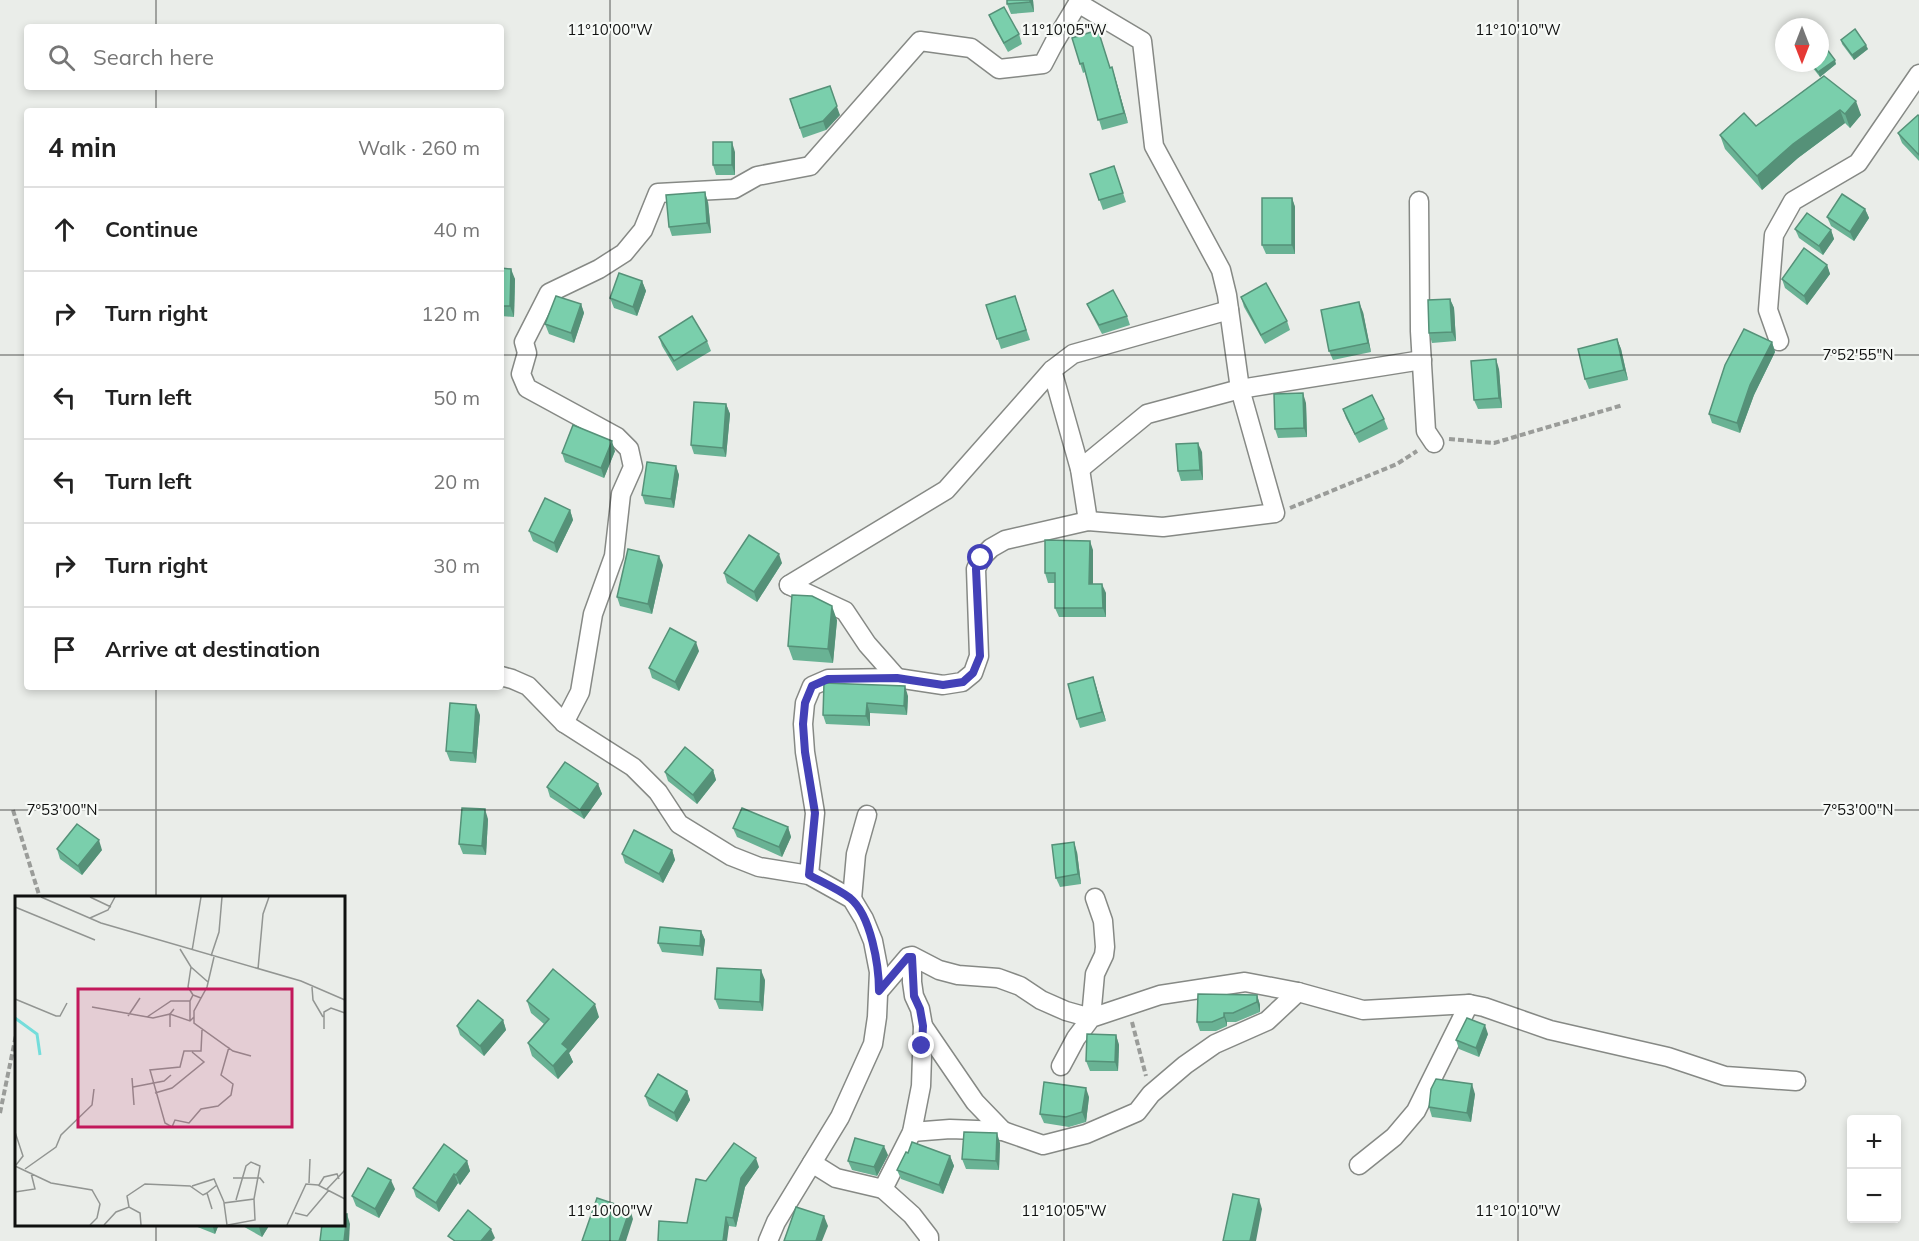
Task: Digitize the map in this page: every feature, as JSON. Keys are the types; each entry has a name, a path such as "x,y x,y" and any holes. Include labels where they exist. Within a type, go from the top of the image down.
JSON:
{"street":[{"path":"564,723 580,692 593,614 614,556 621,494 633,467 629,449 617,437 527,388 521,374 527,353 524,342 549,293 599,269 624,253 643,230 658,193 734,189 757,176 810,166 920,41 971,48 999,69 1043,64 1078,3 1142,42 1154,146 1221,270 1240,388 1275,513 1163,527 1088,521 1005,540 991,548 981,558 976,569 980,656 973,673 963,682 943,685 897,678 828,679 812,686 805,703 803,724 815,813 809,875"},
{"path":"1779,341 1768,310 1774,235 1793,201 1858,163 1919,74"},
{"path":"1419,201 1422,360 1426,431 1434,443"},
{"path":"897,678 867,644 844,611 789,585 946,490 1052,370 1073,354 1229,310"},
{"path":"1080,470 1148,414 1240,388 1422,360"},
{"path":"1052,370 1080,470 1088,521"},
{"path":"504,677 528,686 564,723 633,767 658,792 679,824 731,856 759,867 809,875 852,899 864,919 873,941 879,972 873,1044 840,1117 776,1222 768,1241"},
{"path":"852,899 856,854 867,814"},
{"path":"1061,1066 1076,1038 1091,1018 1095,974 1104,955 1103,921 1095,898"},
{"path":"879,991 908,957 918,958 939,970 958,975 998,978 1020,986 1041,1000 1066,1011 1091,1018 1160,995 1245,982 1298,992 1363,1010 1469,1004 1550,1029 1668,1057 1725,1076 1796,1081"},
{"path":"883,1190 912,1132 921,1086 923,1026 920,1009 914,996 912,957"},
{"path":"912,1132 950,1129 1003,1131 1042,1145 1086,1134 1137,1112 1151,1094 1185,1065 1215,1044 1267,1021 1298,992"},
{"path":"1359,1165 1394,1137 1416,1112 1469,1004"},
{"path":"923,1026 975,1102 1003,1131"},
{"path":"812,1163 836,1178 883,1190 912,1215 929,1241"}],"path":[{"path":"13,810 40,896"},
{"path":"1128,1006 1151,1094"},
{"path":"0,1113 15,1040"}],"building":[{"path":"1007,0 1030,0 1030,2 1007,4"},
{"path":"1004,7 1019,34 1004,43 989,15"},
{"path":"1855,29 1866,45 1852,55 1841,40"},
{"path":"1098,30 1110,68 1112,67 1124,113 1098,120 1083,63 1080,64 1072,38"},
{"path":"1829,52 1835,60 1829,64"},
{"path":"1824,76 1856,101 1845,114 1840,110 1793,144 1757,176 1720,135 1744,113 1756,126"},
{"path":"830,86 837,106 823,121 800,128 790,99"},
{"path":"1919,116 1919,155 1898,133"},
{"path":"713,142 732,142 732,165 713,165"},
{"path":"1114,166 1123,193 1099,200 1090,174"},
{"path":"705,192 707,223 669,227 666,195"},
{"path":"1842,194 1865,209 1850,232 1827,217"},
{"path":"1262,198 1292,198 1292,245 1262,245"},
{"path":"1807,213 1831,230 1819,246 1795,229"},
{"path":"1804,248 1827,265 1804,296 1782,279"},
{"path":"504,268 511,269 510,306 504,306"},
{"path":"619,273 642,281 633,307 610,298"},
{"path":"1266,283 1287,321 1261,335 1241,297"},
{"path":"1113,290 1127,316 1099,325 1087,304"},
{"path":"556,296 581,304 571,333 545,324"},
{"path":"1015,296 1026,330 997,339 986,305"},
{"path":"1450,299 1452,332 1429,333 1428,300"},
{"path":"1359,302 1368,343 1329,351 1321,310"},
{"path":"692,316 707,341 674,361 659,337"},
{"path":"1744,329 1772,342 1750,385 1737,423 1709,414 1725,365"},
{"path":"1617,339 1624,370 1585,379 1578,349"},
{"path":"1496,359 1499,398 1474,400 1471,361"},
{"path":"1303,393 1304,428 1275,429 1274,394"},
{"path":"1372,395 1384,419 1355,434 1343,409"},
{"path":"694,402 726,404 723,448 691,445"},
{"path":"573,425 612,441 601,468 562,453"},
{"path":"1198,443 1200,470 1178,471 1176,444"},
{"path":"647,462 676,466 671,499 642,495"},
{"path":"545,498 570,510 554,543 529,531"},
{"path":"749,535 779,554 754,592 724,573"},
{"path":"1045,540 1090,541 1089,584 1102,584 1103,608 1055,608 1055,573 1045,573"},
{"path":"628,549 659,556 648,604 617,597"},
{"path":"792,595 812,596 832,606 828,649 788,646"},
{"path":"670,628 696,642 675,682 649,668"},
{"path":"1093,677 1102,712 1077,719 1068,684"},
{"path":"824,683 905,686 904,706 867,703 866,716 823,715"},
{"path":"450,703 476,705 473,753 446,751"},
{"path":"685,747 713,770 693,795 665,772"},
{"path":"565,762 598,784 580,810 547,787"},
{"path":"462,808 485,809 482,846 459,844"},
{"path":"742,808 788,827 779,847 733,828"},
{"path":"77,824 99,840 78,866 57,849"},
{"path":"634,830 672,850 659,874 622,854"},
{"path":"1074,842 1078,874 1056,878 1052,845"},
{"path":"660,927 701,931 700,946 658,943"},
{"path":"717,968 761,970 760,1002 715,999"},
{"path":"553,969 595,1004 562,1044 568,1049 553,1066 528,1043 549,1019 527,1001"},
{"path":"1198,994 1257,995 1257,1002 1233,1013 1224,1013 1224,1017 1212,1022 1197,1022"},
{"path":"478,1000 503,1020 480,1046 457,1026"},
{"path":"1467,1018 1485,1025 1476,1048 1456,1040"},
{"path":"1087,1034 1116,1035 1115,1062 1086,1061"},
{"path":"658,1074 687,1091 674,1113 645,1096"},
{"path":"1436,1079 1472,1084 1467,1113 1429,1107 1431,1089"},
{"path":"1044,1082 1086,1088 1082,1112 1066,1117 1040,1114"},
{"path":"964,1132 997,1133 996,1161 962,1159"},
{"path":"855,1138 884,1146 874,1167 848,1161"},
{"path":"912,1142 950,1156 939,1185 897,1170"},
{"path":"734,1143 756,1158 741,1178 733,1218 726,1217 723,1241 658,1241 659,1221 687,1223 696,1179 706,1181"},
{"path":"444,1144 467,1161 456,1175 454,1174 436,1203 413,1188"},
{"path":"368,1168 391,1180 375,1209 352,1196"},
{"path":"1233,1194 1259,1199 1250,1241 1223,1241"},
{"path":"597,1198 630,1209 619,1241 582,1241"},
{"path":"796,1207 824,1216 816,1241 784,1241"},
{"path":"468,1210 491,1229 481,1241 455,1241 448,1236"},
{"path":"345,1214 347,1214 344,1241 320,1241 322,1226 345,1226"}],"route":[{"path":"922,1046 923,1026 920,1009 914,996 912,957 908,957 879,991 879,972 873,941 852,899 809,875 815,813 805,752 803,724 805,703 812,686 828,679 897,678 943,685 963,682 973,673 980,656 976,569 981,558"}]}
